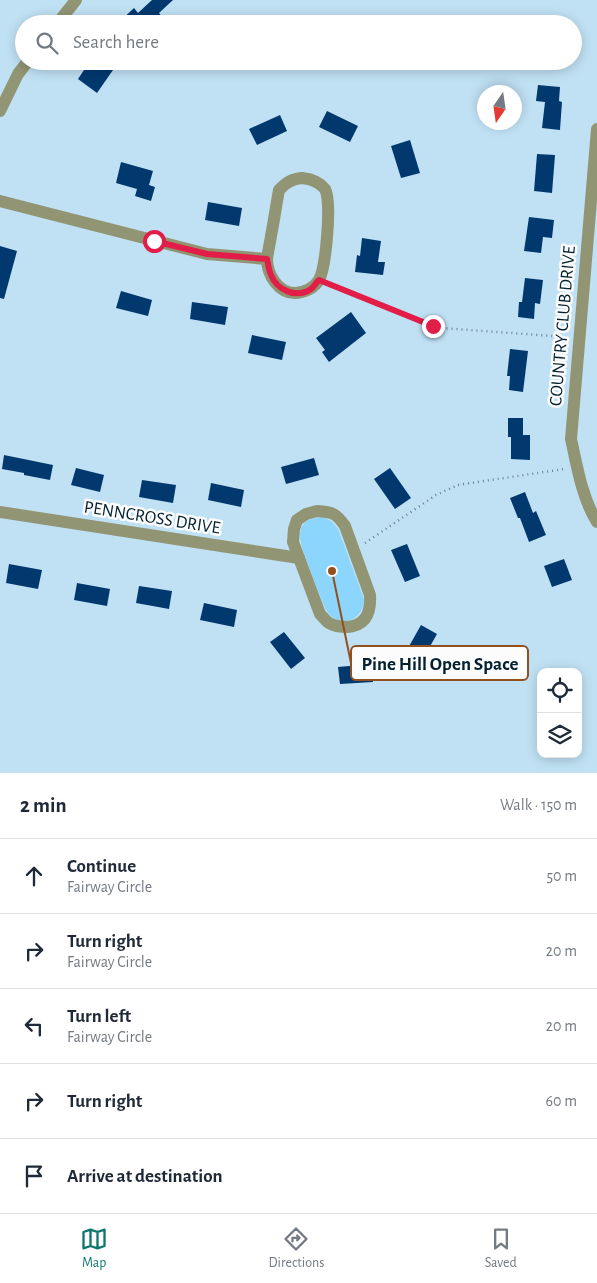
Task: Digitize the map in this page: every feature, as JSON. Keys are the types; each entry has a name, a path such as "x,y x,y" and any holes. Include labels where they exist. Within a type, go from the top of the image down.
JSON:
{"street":[{"path":"64,15 75,0"},
{"path":"0,111 21,70"},
{"name":"COUNTRY CLUB DRIVE","path":"597,129 571,439 580,481 597,522"},
{"path":"293,179 311,179 320,183 326,191 328,203 325,257 319,280 311,289 292,293 283,290 276,284 271,275 267,259 279,190 293,179"},
{"path":"0,201 207,254 267,259"},
{"path":"317,511 330,512 339,517 345,526 370,595 370,604 364,621 354,626 342,627 329,623 320,614 299,558 293,542 297,520 306,514 317,511"},
{"name":"PENNCROSS DRIVE","path":"0,512 299,558"}],"path":[{"path":"319,280 442,328 580,338"},
{"path":"354,551 436,495 458,485 577,467"}],"shaded area":[{"path":"322,517 333,523 338,529 364,599 361,610 355,618 350,620 340,620 329,615 301,544 301,529 305,523 311,519"}],"building":[{"path":"152,0 173,0 159,13 161,15 127,15 134,8 138,13"},
{"path":"84,70 113,70 97,93 78,79"},
{"path":"538,85 560,87 559,101 562,102 560,130 542,128 545,102 536,101"},
{"path":"327,111 358,126 350,142 319,127"},
{"path":"280,115 287,131 257,145 249,129"},
{"path":"410,140 420,173 401,178 391,146"},
{"path":"537,154 555,155 552,193 534,191"},
{"path":"121,162 153,171 149,185 155,187 151,201 135,196 137,189 116,183"},
{"path":"208,202 242,208 239,226 205,220"},
{"path":"529,217 554,220 552,238 543,237 541,253 524,251"},
{"path":"362,238 381,241 378,262 385,262 383,275 355,272 357,255 360,256"},
{"path":"0,246 17,251 4,299 0,298"},
{"path":"525,278 543,280 540,304 535,303 534,319 518,317 519,302 522,302"},
{"path":"121,291 152,300 148,316 116,308"},
{"path":"192,302 228,307 225,325 190,319"},
{"path":"351,312 366,333 329,362 322,352 325,350 316,338"},
{"path":"252,335 286,342 282,360 248,353"},
{"path":"510,349 528,351 523,392 509,390 510,376 507,376"},
{"path":"508,418 523,418 523,435 530,435 530,460 511,459 511,437 508,437"},
{"path":"4,455 53,465 50,480 2,469"},
{"path":"314,458 319,475 286,484 281,467"},
{"path":"76,468 104,475 100,492 71,485"},
{"path":"390,468 411,498 395,509 374,479"},
{"path":"142,480 176,485 173,503 139,497"},
{"path":"211,483 244,490 241,507 208,500"},
{"path":"525,492 533,513 536,511 546,535 529,542 510,498"},
{"path":"407,544 420,576 405,582 391,550"},
{"path":"564,559 572,580 552,587 544,566"},
{"path":"9,564 42,570 38,589 6,583"},
{"path":"77,583 110,589 107,606 74,600"},
{"path":"139,586 172,591 169,609 136,603"},
{"path":"204,603 237,610 234,627 200,620"},
{"path":"421,625 437,634 419,666 403,657"},
{"path":"284,632 305,658 291,669 270,642"},
{"path":"372,664 373,682 340,684 338,667"}],"place":[{"name":"Pine Hill Open Space","path":"332,571"}],"route":[{"path":"154,241 207,254 267,259 271,275 276,284 283,290 292,293 302,292 311,289 319,280 433,326"}]}
